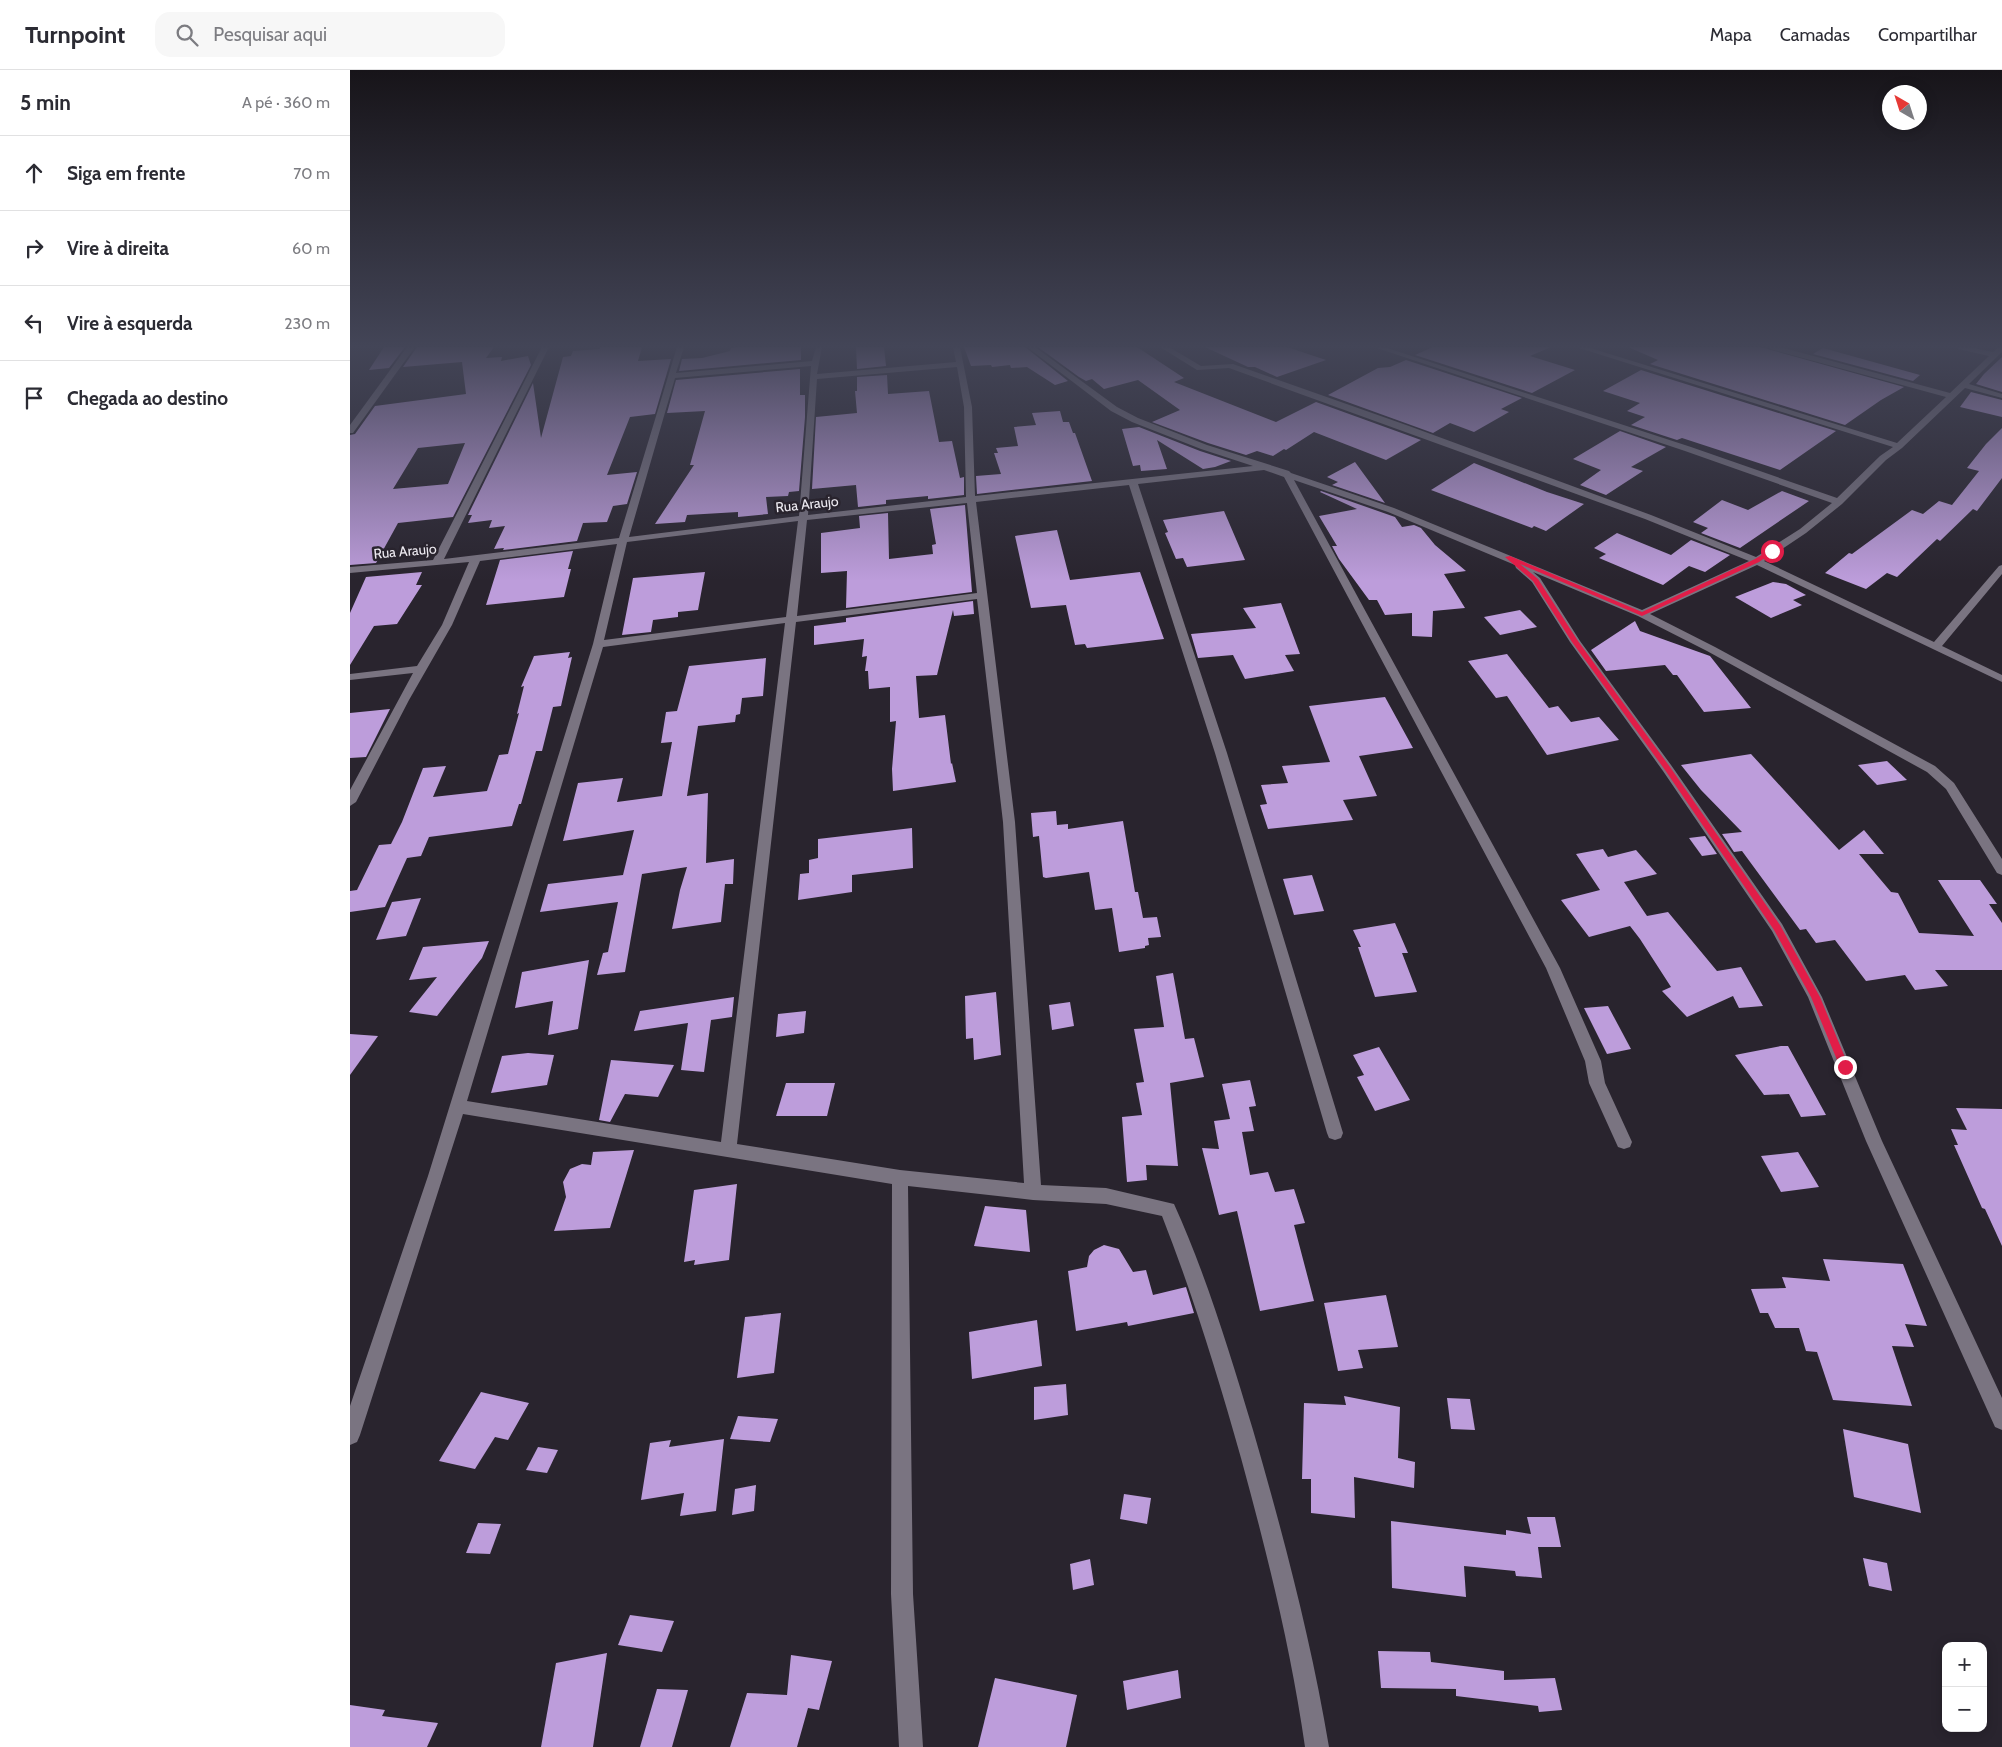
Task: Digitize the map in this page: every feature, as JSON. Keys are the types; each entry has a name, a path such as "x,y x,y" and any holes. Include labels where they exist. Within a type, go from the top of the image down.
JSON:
{"street":[{"path":"437,563 506,425"},
{"path":"350,1435 436,1176 598,644 623,540 657,425"},
{"path":"728,1149 803,518 810,425"},
{"path":"969,425 971,501 1009,822 1033,1192"},
{"path":"1149,425 1196,444 1391,510 1642,614 1710,649 1931,770 1950,786 2002,870"},
{"path":"1396,425 1639,514 1757,561 2002,679"},
{"path":"1616,425 1839,502"},
{"path":"1833,425 1900,446"},
{"path":"1642,614 1757,561 1803,531 1839,502 1882,458 1900,446 1921,425"},
{"name":"Rua Araujo","path":"350,570 437,563 803,518 1267,467"},
{"path":"1286,473 1553,968 1594,1061 1597,1083 1606,1107 1624,1142"},
{"path":"1133,483 1221,754 1335,1133"},
{"path":"1508,557 1536,580 1576,642 1668,768 1777,928 1816,997 1874,1142 2002,1420"},
{"path":"350,802 403,700 447,625 476,558"},
{"path":"1936,646 2002,568"},
{"path":"598,644 982,596"},
{"path":"350,677 421,669"},
{"path":"456,1106 900,1178 1033,1192 1106,1196 1168,1210 1224,1362 1286,1587 1317,1747"},
{"path":"900,1178 902,1594 911,1747"}],"building":[{"path":"361,425 500,425 453,517 398,523 376,563 350,565 350,435 355,434","holes":["465,443 448,484 393,489 418,448"]},
{"path":"512,425 539,425 541,438 544,425 627,425 607,475 637,472 627,504 613,506 607,522 583,523 577,541 503,550 504,548 494,549 505,526 489,528 492,520 468,523 472,515 468,515"},
{"path":"701,425 804,425 799,491 789,492 788,496 766,497 768,514 738,517 738,512 687,515 685,522 655,524 694,465 690,465"},
{"path":"816,425 936,425 939,442 952,441 960,478 964,477 964,495 928,499 928,496 886,500 886,504 858,507 856,485 812,489"},
{"path":"1070,425 1073,433 1075,433 1092,481 977,494 976,476 1001,474 994,453 998,453 996,448 1018,446 1014,427"},
{"path":"1161,425 1380,425 1421,440 1386,460 1314,432 1273,456 1257,451 1246,455"},
{"path":"1412,425 1446,425 1433,433"},
{"path":"1456,425 1486,425 1474,432"},
{"path":"1632,425 1818,425 1836,431 1780,470 1682,438 1677,440"},
{"path":"1139,427 1231,461 1203,469 1157,440 1167,469 1141,471 1140,465 1133,466 1122,429"},
{"path":"2002,428 2002,478 1977,511 1973,509 1940,541 1937,539 1897,577 1887,573 1866,589 1825,573 1849,553 1852,554 1912,510 1923,514 1939,501 1952,505 1979,471 1967,468 1986,444"},
{"path":"1620,431 1666,447 1631,467 1643,471 1606,495 1580,485 1601,470 1573,459"},
{"path":"1355,462 1385,503 1332,485 1338,482 1327,477"},
{"path":"1474,463 1547,492 1584,504 1546,531 1534,526 1532,528 1431,490"},
{"path":"1321,491 1395,517 1402,527 1414,525 1421,528 1435,545 1466,571 1444,574 1465,608 1433,611 1432,637 1412,636 1412,613 1385,615 1377,600 1369,600 1339,559 1332,546 1337,546 1319,516 1357,509"},
{"path":"1782,491 1809,501 1740,548 1701,533 1708,528 1693,522 1722,500 1748,510"},
{"path":"965,505 972,592 846,608 847,571 821,573 821,533 860,528 859,516 888,513 889,559 933,554 932,545 936,544 930,509"},
{"path":"1224,511 1245,560 1187,567 1183,558 1176,559 1165,533 1168,532 1163,520"},
{"path":"1057,530 1070,580 1140,572 1164,639 1087,648 1085,644 1075,645 1066,605 1031,608 1015,536"},
{"path":"1617,533 1671,555 1691,540 1730,555 1705,572 1689,566 1663,585 1599,558 1606,554 1594,548"},
{"path":"573,551 564,597 486,605 500,560"},
{"path":"422,572 416,585 422,585 397,624 374,626 350,665 350,613 366,577"},
{"path":"705,572 698,610 678,612 678,617 653,620 651,632 622,635 633,578"},
{"path":"1773,582 1786,584 1806,595 1793,600 1802,605 1771,618 1735,597"},
{"path":"973,601 974,614 954,616 953,610 937,675 916,676 919,718 945,715 951,764 956,782 893,791 892,769 896,721 890,722 890,687 869,689 868,671 865,671 867,656 862,657 864,639 814,645 814,626 846,622 846,618"},
{"path":"1281,603 1300,654 1285,655 1294,671 1245,679 1233,655 1198,658 1191,634 1256,628 1243,608"},
{"path":"1520,610 1537,627 1500,635 1484,617"},
{"path":"1635,621 1640,631 1710,656 1751,708 1704,712 1677,675 1673,675 1665,665 1606,671 1591,650"},
{"path":"570,652 568,658 572,657 561,706 553,707 542,751 536,751 521,804 519,804 512,826 429,837 421,856 407,858 385,907 350,912 350,891 357,890 379,845 391,844 402,822 423,768 446,766 433,797 487,791 499,755 508,754 524,686 521,687 534,656"},
{"path":"1507,654 1549,708 1558,706 1571,722 1599,717 1619,740 1547,755 1507,696 1496,698 1468,661"},
{"path":"766,658 763,696 742,698 740,714 736,715 735,722 698,726 687,796 708,793 706,863 734,859 733,884 725,884 721,922 672,929 687,867 642,874 625,972 597,975 603,953 608,952 618,902 540,912 548,884 623,875 634,830 563,841 578,783 623,778 617,802 662,796 672,742 661,743 666,712 677,711 689,666"},
{"path":"1385,697 1413,748 1359,756 1377,796 1343,800 1353,820 1268,829 1260,805 1267,804 1261,785 1288,783 1282,766 1330,762 1309,706"},
{"path":"390,709 366,757 350,758 350,713"},
{"path":"1751,754 1839,850 1864,830 1884,854 1859,854 1891,892 1898,893 1919,933 1974,936 1938,880 1980,880 1997,904 1989,904 2002,923 2002,970 1935,970 1948,986 1915,990 1905,975 1866,981 1835,940 1816,943 1806,929 1800,930 1742,851 1734,852 1722,834 1742,832 1701,790 1681,765"},
{"path":"1887,761 1907,780 1877,785 1858,765"},
{"path":"1056,811 1057,825 1068,824 1068,829 1123,821 1135,892 1138,892 1143,918 1157,917 1161,937 1148,938 1149,945 1145,946 1145,948 1119,952 1112,908 1095,910 1089,872 1043,877 1039,836 1033,837 1031,813"},
{"path":"912,828 913,868 852,875 852,892 798,900 800,874 809,873 809,860 818,858 818,839"},
{"path":"1705,836 1717,854 1702,856 1689,838"},
{"path":"1603,849 1608,857 1636,850 1657,874 1624,882 1647,916 1668,912 1717,971 1741,967 1763,1006 1739,1008 1733,996 1687,1017 1662,991 1671,987 1630,926 1589,937 1561,900 1600,890 1576,854"},
{"path":"1312,875 1324,911 1294,915 1283,879"},
{"path":"421,898 406,936 376,940 392,902"},
{"path":"1395,923 1408,953 1402,953 1417,992 1375,997 1358,947 1361,947 1353,930"},
{"path":"489,941 482,958 437,1016 409,1012 437,977 409,980 423,947"},
{"path":"589,960 578,1029 548,1035 553,1001 515,1008 522,972"},
{"path":"1173,973 1185,1039 1194,1038 1204,1077 1170,1083 1178,1166 1146,1165 1147,1180 1127,1182 1122,1117 1142,1115 1136,1083 1144,1082 1134,1029 1164,1027 1156,976"},
{"path":"996,992 1001,1055 974,1060 973,1038 966,1039 965,996"},
{"path":"734,997 732,1017 711,1020 704,1072 681,1070 688,1023 634,1031 640,1011"},
{"path":"1070,1002 1074,1026 1052,1030 1049,1005"},
{"path":"1608,1006 1631,1049 1607,1054 1584,1008"},
{"path":"806,1011 804,1033 776,1037 778,1014"},
{"path":"350,1034 378,1036 350,1075"},
{"path":"1788,1046 1826,1115 1801,1117 1789,1094 1764,1095 1735,1055"},
{"path":"1379,1047 1410,1100 1375,1111 1357,1077 1364,1075 1353,1055"},
{"path":"528,1053 554,1055 547,1085 491,1093 502,1056"},
{"path":"611,1060 674,1065 658,1097 625,1094 610,1122 599,1120"},
{"path":"1250,1080 1256,1106 1249,1107 1254,1131 1242,1132 1250,1175 1268,1172 1275,1192 1294,1189 1305,1223 1294,1225 1314,1301 1260,1311 1237,1211 1219,1215 1202,1148 1219,1149 1214,1121 1230,1119 1222,1084"},
{"path":"786,1083 835,1083 827,1116 776,1116"},
{"path":"1956,1108 2002,1109 2002,1246 1985,1209 1982,1208 1954,1145 1958,1145 1951,1129 1967,1130"},
{"path":"634,1150 610,1228 554,1231 566,1197 563,1182 570,1169 582,1164 591,1165 593,1152"},
{"path":"1798,1152 1819,1187 1781,1192 1761,1156"},
{"path":"737,1184 729,1260 694,1265 695,1260 684,1262 694,1190"},
{"path":"985,1206 1026,1210 1030,1252 974,1246"},
{"path":"1104,1245 1119,1249 1133,1272 1146,1270 1153,1295 1186,1287 1194,1313 1128,1326 1127,1322 1076,1331 1068,1271 1087,1267 1089,1256 1094,1250"},
{"path":"1823,1259 1903,1264 1927,1326 1905,1324 1914,1347 1892,1346 1912,1406 1833,1400 1817,1352 1806,1351 1799,1328 1775,1328 1768,1313 1760,1313 1751,1289 1786,1288 1782,1277 1830,1281"},
{"path":"1386,1295 1398,1347 1358,1350 1363,1368 1338,1371 1324,1303"},
{"path":"781,1313 774,1373 737,1378 745,1317"},
{"path":"1037,1320 1042,1366 972,1379 969,1332"},
{"path":"1066,1384 1068,1415 1034,1420 1034,1387"},
{"path":"481,1392 529,1403 508,1440 495,1437 475,1469 439,1461"},
{"path":"1344,1396 1400,1407 1398,1458 1415,1462 1414,1488 1354,1477 1355,1518 1311,1513 1311,1479 1302,1479 1304,1403 1346,1405"},
{"path":"1447,1398 1470,1399 1475,1430 1451,1429"},
{"path":"738,1416 778,1419 770,1442 730,1439"},
{"path":"1843,1429 1908,1444 1921,1513 1854,1497"},
{"path":"724,1439 716,1511 680,1516 684,1493 641,1500 650,1443 671,1440 669,1447"},
{"path":"538,1447 558,1450 547,1473 526,1470"},
{"path":"756,1485 754,1511 732,1515 735,1489"},
{"path":"1124,1494 1151,1498 1147,1524 1120,1519"},
{"path":"1527,1517 1555,1517 1561,1547 1538,1547 1542,1578 1516,1576 1515,1571 1464,1566 1466,1597 1392,1588 1391,1521 1506,1535 1506,1530 1531,1534"},
{"path":"478,1523 501,1524 490,1554 466,1553"},
{"path":"1863,1558 1887,1563 1892,1591 1869,1586"},
{"path":"1090,1559 1094,1585 1073,1590 1070,1564"},
{"path":"630,1615 674,1621 662,1652 618,1645"},
{"path":"1378,1651 1430,1652 1431,1662 1504,1671 1504,1680 1555,1678 1562,1710 1539,1712 1538,1706 1456,1696 1456,1689 1381,1688"},
{"path":"607,1653 593,1747 541,1747 556,1663"},
{"path":"791,1655 832,1661 819,1710 808,1708 797,1747 730,1747 747,1693 787,1695"},
{"path":"1178,1670 1181,1698 1127,1710 1123,1681"},
{"path":"995,1678 1077,1695 1066,1747 978,1747"},
{"path":"657,1689 688,1690 672,1747 640,1747"},
{"path":"350,1705 385,1710 382,1716 438,1723 427,1747 350,1747"}],"route":[{"path":"1772,551 1757,561 1642,614 1508,557 1536,580 1576,642 1668,768 1777,928 1816,997 1845,1067"}]}
